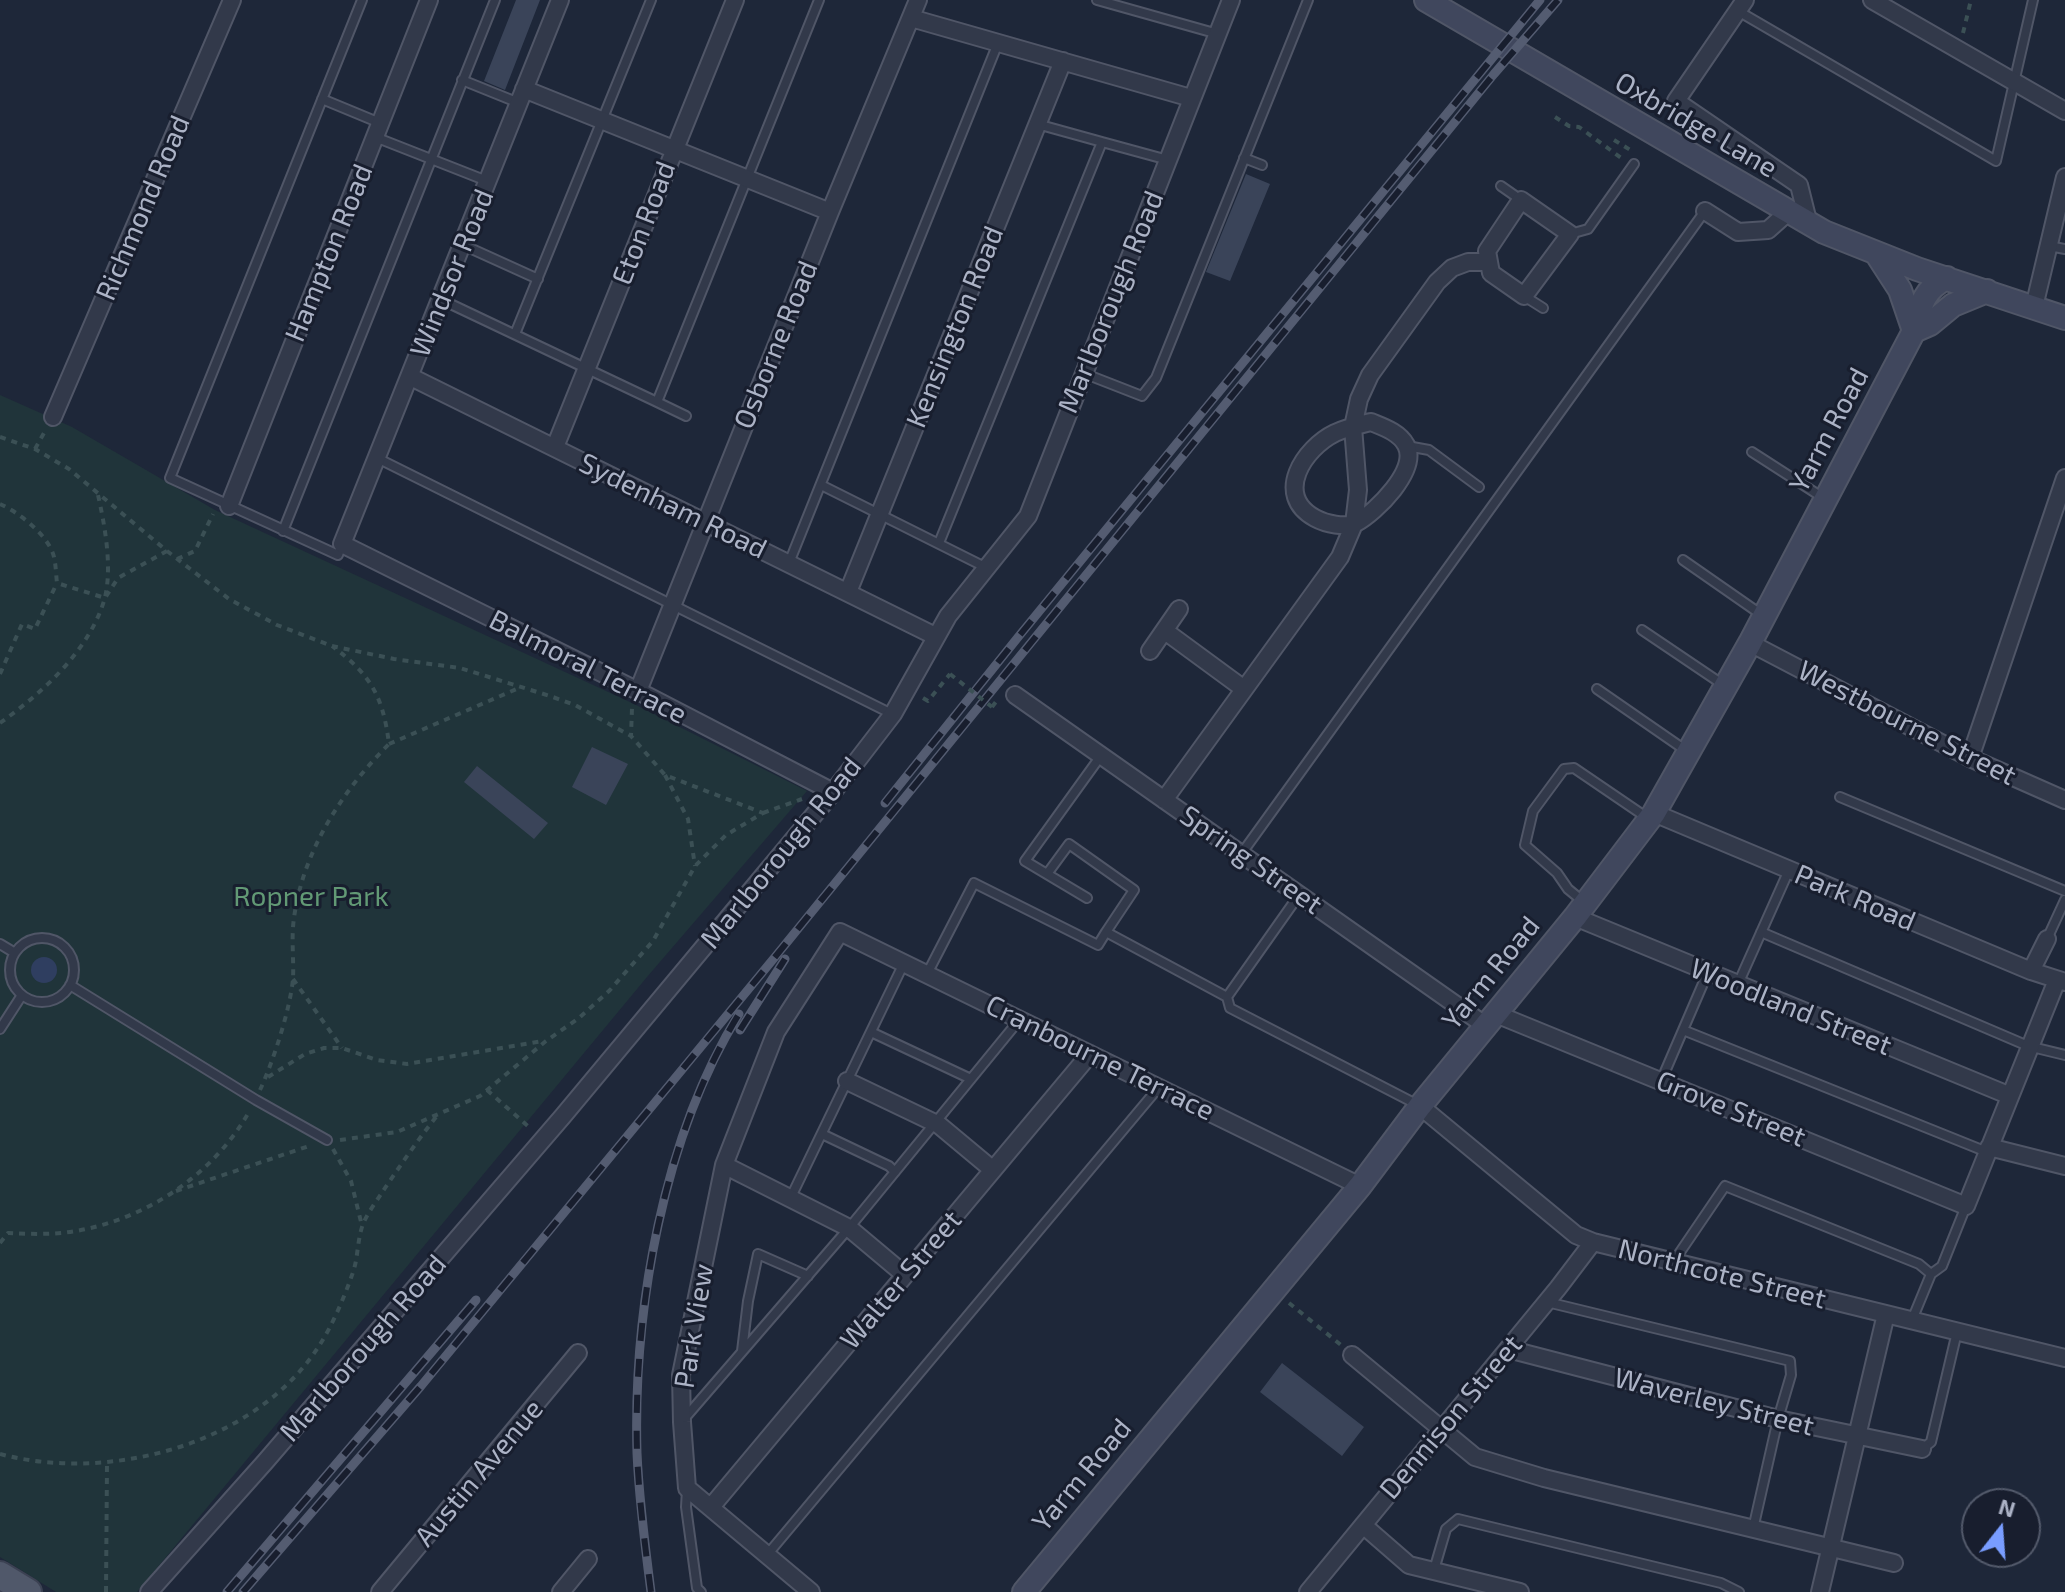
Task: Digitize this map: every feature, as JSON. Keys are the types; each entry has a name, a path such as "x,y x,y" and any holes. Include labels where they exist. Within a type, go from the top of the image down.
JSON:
{"street":[{"name":"Richmond Road","path":"53,417 232,0"},
{"name":"Hampton Road","path":"224,503 429,0"},
{"name":"Windsor Road","path":"342,544 560,0"},
{"name":"Eton Road","path":"555,447 735,0"},
{"name":"Osborne Road","path":"638,691 918,0"},
{"name":"Marlborough Road","path":"149,1592 563,1116 833,792 893,714 935,636 1028,516 1231,0"},
{"name":"Oxbridge Lane","path":"1426,0 1809,225 1876,253 2065,318"},
{"path":"1872,0 2065,111"},
{"path":"1741,5 1676,101 1799,185 1809,225"},
{"path":"911,18 1191,98"},
{"name":"Kensington Road","path":"848,592 1063,61"},
{"path":"521,96 602,120 830,212"},
{"path":"2034,307 2057,248 2065,177"},
{"path":"1521,200 1570,234 1524,296 1491,273 1487,251 1521,200"},
{"path":"1705,211 1738,232 1768,230 1787,213"},
{"path":"1876,253 1900,290 1914,331"},
{"path":"1164,800 1340,557 1354,524 1358,490 1353,427 1359,399 1370,375 1437,282 1452,268 1468,262 1489,262"},
{"name":"Yarm Road","path":"1024,1592 1360,1186 1420,1106 1580,910 1652,816 1750,643 1914,331 1922,299 1933,285 1947,278"},
{"name":"Yarm Road","path":"1914,331 1930,324 1953,305 1987,291"},
{"name":"Sydenham Road","path":"411,377 935,636"},
{"path":"1371,422 1393,431 1407,446 1408,462 1403,476 1378,505 1354,524 1332,524 1315,518 1297,500 1293,487 1295,476 1311,451 1334,433 1371,422"},
{"path":"1970,758 2065,478"},
{"name":"Balmoral Terrace","path":"342,544 833,792"},
{"path":"1150,651 1179,609"},
{"path":"1165,631 1244,689"},
{"name":"Westbourne Street","path":"1750,643 1970,758 2065,800"},
{"name":"Spring Street","path":"1015,695 1299,894 1491,1020"},
{"name":"Park Road","path":"1652,816 2061,981"},
{"name":"Woodland Street","path":"1580,910 1738,985 2008,1095"},
{"name":"Cranbourne Terrace","path":"840,932 1360,1186"},
{"name":"Park View","path":"687,1488 681,1375 724,1165 776,1032 840,932"},
{"path":"2031,971 2047,939"},
{"path":"1966,1206 2028,1046 2061,981"},
{"name":"Grove Street","path":"1491,1020 1661,1081 1966,1206"},
{"name":"Walter Street","path":"711,1507 1090,1054"},
{"path":"847,1081 935,1123 993,1170"},
{"name":"Northcote Street","path":"1420,1106 1576,1235 1593,1242 2065,1358"},
{"path":"1988,1149 2065,1166"},
{"path":"724,1165 849,1228 905,1275"},
{"name":"Dennison Street","path":"1308,1592 1593,1242"},
{"path":"1820,1592 1886,1314"},
{"name":"Waverley Street","path":"1508,1349 1778,1419 1922,1449"},
{"name":"Austin Avenue","path":"380,1592 578,1353"},
{"path":"1352,1355 1475,1457 1544,1478 1894,1563"},
{"path":"687,1488 811,1592"},
{"path":"1363,1525 1409,1565 1520,1592"},
{"path":"561,1592 588,1559"}],"lane":[{"path":"342,544 338,555 170,478 362,0"},
{"path":"283,531 495,0"},
{"path":"515,334 651,0"},
{"path":"657,402 819,0"},
{"path":"1097,0 1218,34"},
{"path":"1083,373 1142,396 1156,378 1308,0"},
{"path":"1741,5 1996,161 2009,78 2033,0"},
{"path":"789,563 998,43"},
{"path":"462,80 521,96"},
{"path":"322,99 430,158 488,182"},
{"path":"1037,124 1168,160"},
{"path":"939,543 1102,142"},
{"path":"1244,158 1262,165"},
{"path":"1570,234 1588,229 1630,162"},
{"path":"1501,186 1521,200"},
{"path":"1241,854 1705,211"},
{"path":"463,245 538,279"},
{"path":"1524,296 1543,308"},
{"path":"442,300 686,416"},
{"path":"1407,446 1429,450 1479,487"},
{"path":"1752,452 1826,499"},
{"path":"377,458 893,714"},
{"path":"821,485 987,568"},
{"path":"1683,560 1763,616"},
{"path":"1642,630 1725,686"},
{"path":"1597,689 1688,753"},
{"path":"1087,898 1025,861 1100,757"},
{"path":"1580,910 1557,873 1527,848 1524,841 1533,811 1564,769 1574,768 1652,816"},
{"path":"1840,797 2065,891"},
{"path":"927,974 974,883 1098,945 1134,890 1069,844 1047,874"},
{"path":"1738,985 1789,870"},
{"path":"1227,997 1299,894"},
{"path":"2047,939 2065,900"},
{"path":"1106,932 1227,997 1230,1008 1420,1106"},
{"path":"1761,932 2028,1046 2065,1055"},
{"path":"31,940 53,940 69,954 73,964 70,985 63,994 43,1001 22,995 11,980 11,961 15,953 31,940"},
{"path":"0,944 15,953"},
{"path":"791,1197 904,962"},
{"path":"1661,1081 1708,972"},
{"path":"70,985 256,1100 327,1140"},
{"path":"0,1029 22,995"},
{"path":"682,1422 849,1228 1020,1018"},
{"path":"1683,1030 1988,1149"},
{"path":"871,1032 971,1079"},
{"path":"767,1555 1159,1087"},
{"path":"822,1134 889,1166 895,1172"},
{"path":"1672,1262 1725,1186 1919,1264 1931,1274"},
{"path":"1912,1320 1931,1274 1942,1266 1966,1206"},
{"path":"742,1352 758,1254 808,1276"},
{"path":"1547,1302 1790,1361 1791,1375 1753,1529"},
{"path":"1922,1449 1931,1442 1957,1332"},
{"path":"687,1488 697,1588 701,1592"},
{"path":"1433,1571 1446,1529 1458,1519 1721,1583 1739,1592"}],"path":[{"path":"1958,49 1971,0"},
{"path":"1555,117 1569,126 1579,127 1630,162"},
{"path":"1614,140 1633,152"},
{"path":"0,437 35,449 69,469 229,599 277,625 332,646 460,668 575,705 631,736 665,775 688,819 695,866"},
{"path":"98,493 108,538 105,598"},
{"path":"177,559 195,551 224,503"},
{"path":"0,504 11,509 37,531 54,554 57,583 35,629 22,624 0,674"},
{"path":"0,723 36,697 78,650 118,578 167,551"},
{"path":"57,583 105,598"},
{"path":"332,646 365,674 378,693 386,717 389,744"},
{"path":"928,701 950,674 992,707"},
{"path":"0,1231 48,1234 106,1224 137,1213 176,1191 213,1160 244,1122 266,1078 293,979 293,920 307,864 347,792 389,744 521,688"},
{"path":"631,736 632,703 638,691"},
{"path":"665,775 763,813"},
{"path":"176,1191 327,1140 397,1132 480,1096 610,990 653,941 695,866 726,835 763,813 808,797"},
{"path":"293,979 342,1048"},
{"path":"266,1078 305,1054 324,1048 342,1048 377,1060 407,1064 546,1041"},
{"path":"487,1090 532,1129"},
{"path":"362,1226 413,1146 437,1115"},
{"path":"0,1454 31,1462 107,1463 134,1460 184,1446 245,1416 294,1379 320,1345 353,1274 362,1226 351,1181 327,1140"},
{"path":"0,1243 8,1233"},
{"path":"1275,1290 1352,1355"},
{"path":"106,1592 107,1463"}],"green space":[{"name":"Ropner Park","path":"0,395 72,427 215,510 632,703 807,791 647,977 137,1592 56,1592 0,1557"}],"water":[{"path":"44,957 53,961 57,970 53,979 44,983 35,979 31,970 35,961"}],"building":[{"path":"516,0 540,0 505,90 484,81"},
{"path":"1246,174 1270,184 1230,281 1206,272"},
{"path":"592,747 628,764 606,805 572,787"},
{"path":"477,766 548,823 534,839 464,782"},
{"path":"1282,1363 1364,1427 1342,1456 1260,1392"}],"railway":[{"path":"885,803 1540,0"},
{"path":"243,1592 421,1386 775,957 1494,74 1558,0"},
{"path":"740,1030 785,959"},
{"path":"651,1592 637,1453 637,1398 647,1283 672,1169 690,1114 739,1014"},
{"path":"227,1592 476,1300"}]}
